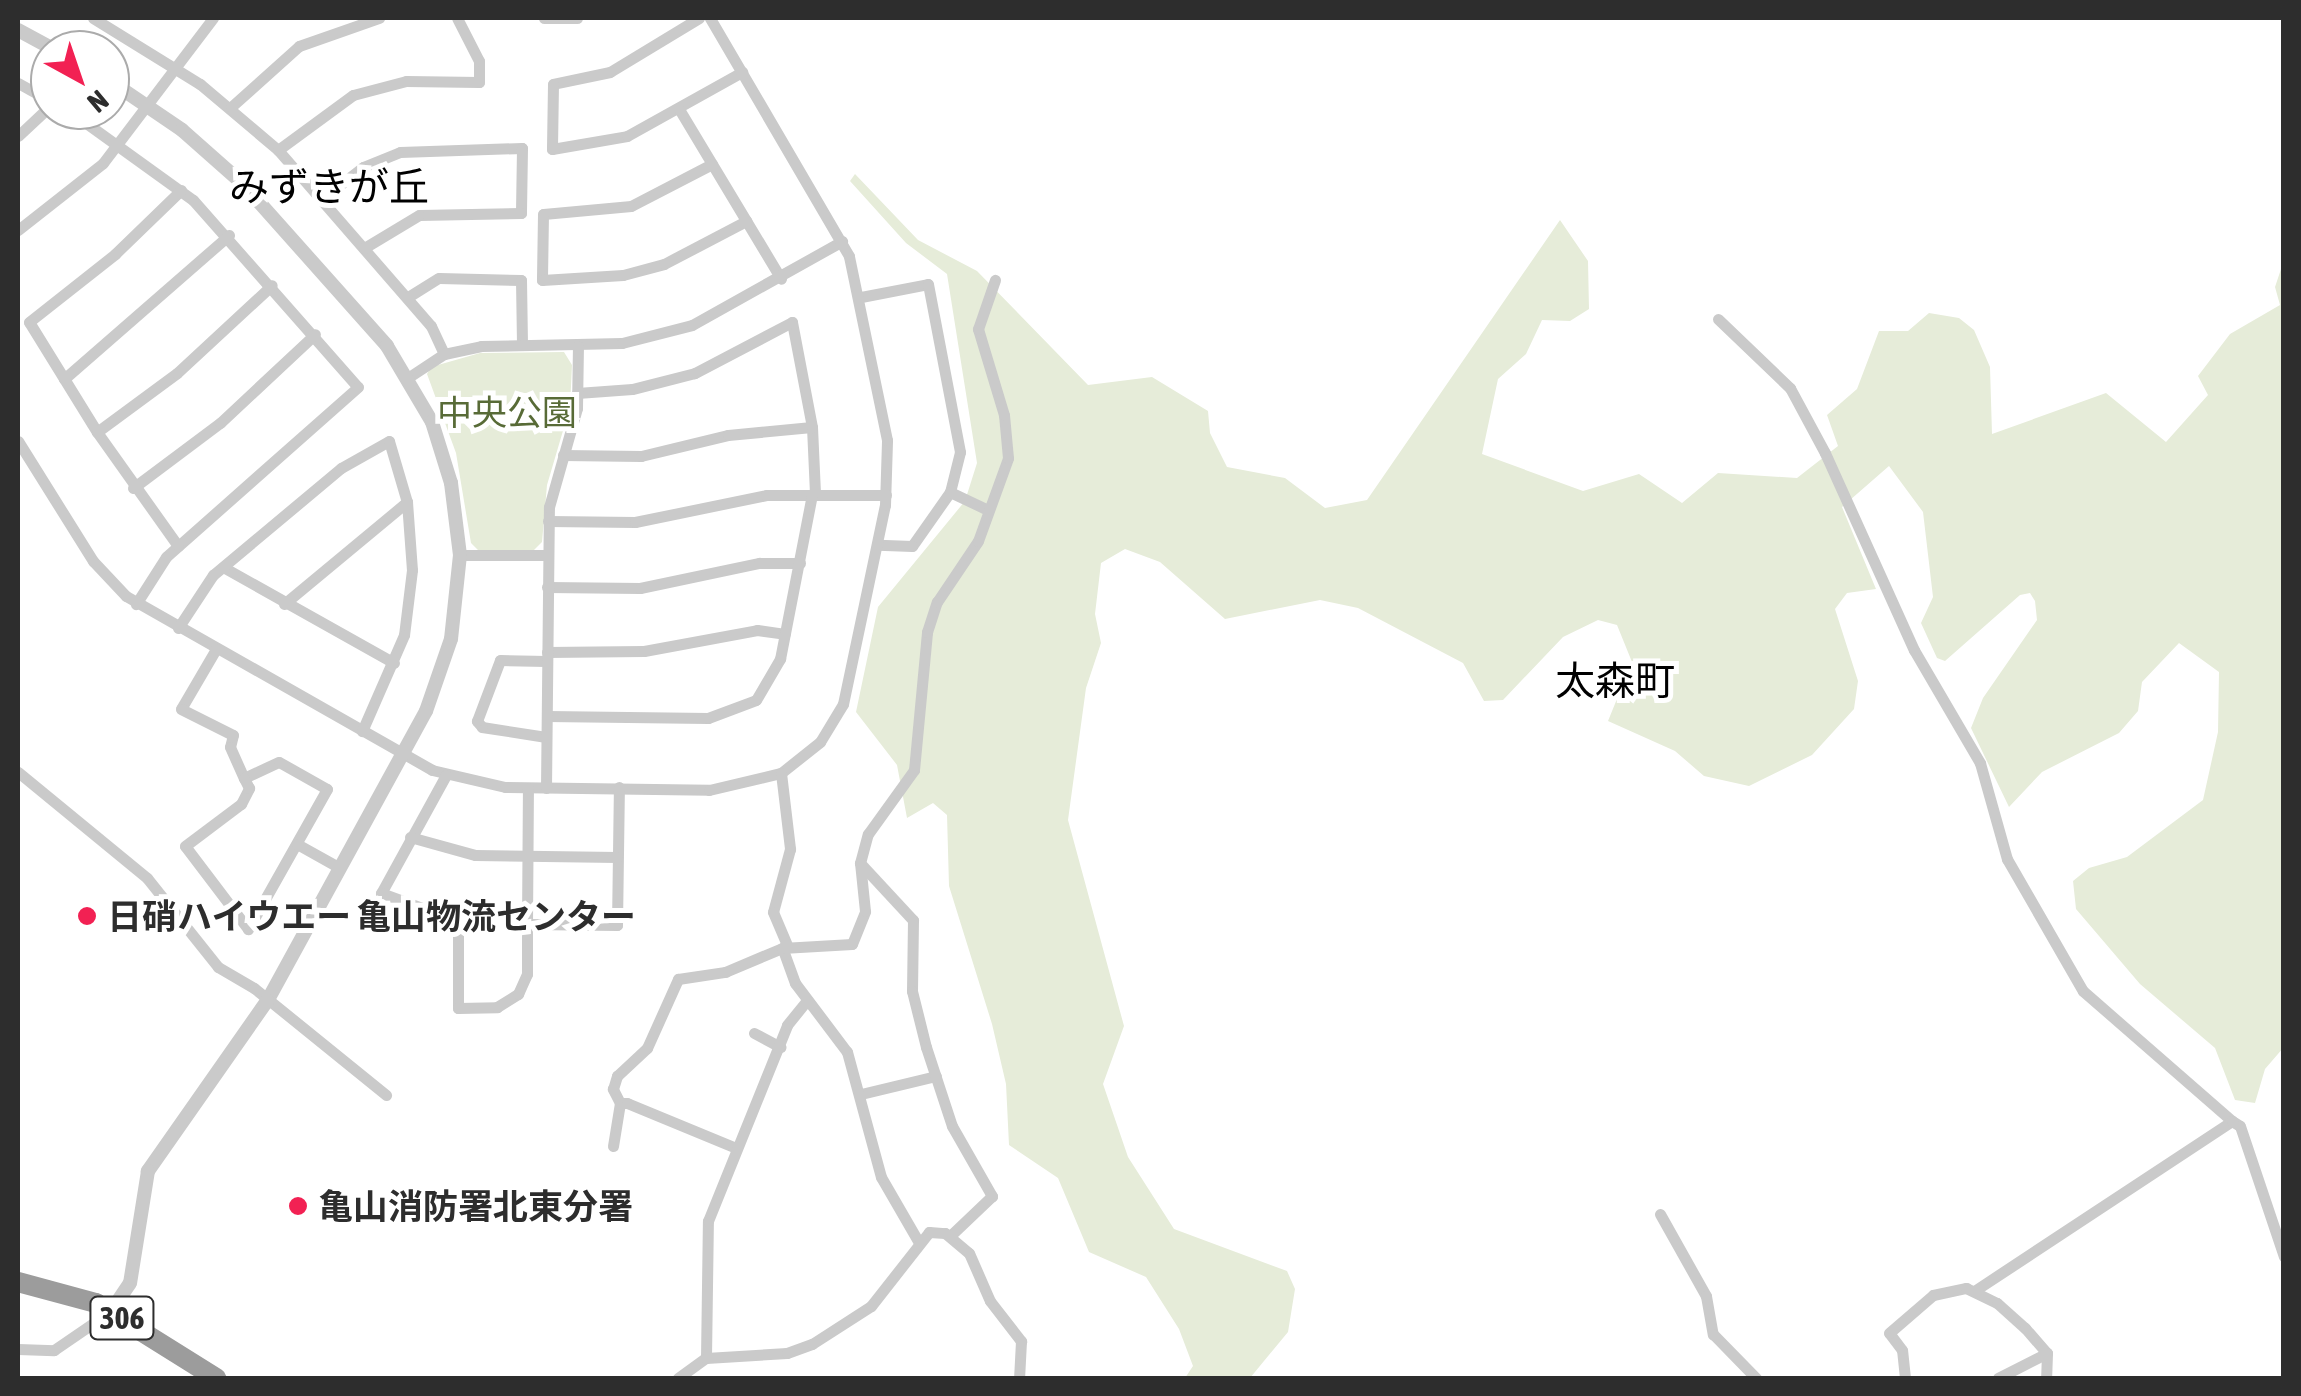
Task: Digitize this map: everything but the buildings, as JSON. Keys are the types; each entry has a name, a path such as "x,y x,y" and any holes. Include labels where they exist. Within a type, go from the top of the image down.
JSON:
{"highway":[{"name":"306","path":"18,1282 111,1311 216,1378"}],"street":[{"path":"94,18 231,107 278,150 408,297 444,354"},
{"path":"18,230 87,178 121,142 213,18"},
{"path":"231,107 300,46 379,18"},
{"path":"278,150 353,94 406,82 479,82 478,61 458,18"},
{"path":"544,18 577,18"},
{"path":"700,18 610,72 552,84 552,149 617,140 742,72"},
{"path":"18,441 93,561 136,604 402,754 446,774 528,788 727,789 781,774 820,742 843,704 878,544 886,495 887,440 861,297 842,241 710,18"},
{"path":"18,1349 54,1350 111,1311 130,1283 148,1170 267,1001 402,754 445,661 460,556 445,461 409,377 266,208 130,93"},
{"path":"680,109 781,279"},
{"path":"101,130 181,190 228,235 358,386 178,546 136,604"},
{"path":"322,199 362,167 400,152 522,148 522,213 419,216 364,248"},
{"path":"712,164 631,206 542,214 542,280 608,277 664,264 746,221"},
{"path":"178,546 133,488 29,322 115,254 181,190"},
{"path":"64,380 228,235"},
{"path":"409,377 444,354 522,345 622,344 692,325 781,279 842,241"},
{"path":"408,297 438,278 521,280 522,345"},
{"path":"613,1146 620,1103 613,1089 618,1076 647,1048 678,979 725,972 784,946 852,944 865,911 860,863 868,834 912,776 928,632 988,510 1008,458 1004,415 978,329 995,280"},
{"path":"861,297 928,284 959,438 960,465 950,492 912,546 878,544"},
{"path":"97,432 177,373 272,285"},
{"path":"1718,319 1790,388 1825,453 1914,650 1980,764 2007,860 2083,991 2240,1126 2284,1257"},
{"path":"547,716 708,718 738,712 771,683 814,494 812,427 792,322 695,373 632,389 577,394"},
{"path":"133,488 220,424 315,334"},
{"path":"546,788 548,521 577,394 578,346"},
{"path":"563,455 642,456 728,434 812,427"},
{"path":"178,628 200,588 223,567 341,468 389,442 406,502 412,570 394,663 362,731"},
{"path":"950,492 988,510"},
{"path":"548,521 635,522 737,499 886,495"},
{"path":"284,604 406,502"},
{"path":"460,556 547,555"},
{"path":"548,587 640,588 759,564 800,562"},
{"path":"223,567 394,663"},
{"path":"546,737 482,728 476,721 500,660 644,652 757,630 785,634"},
{"path":"216,648 181,709 233,736 230,747 248,788 240,804 185,846 248,929 328,789 280,762 244,778"},
{"path":"18,772 147,878 215,964 386,1095"},
{"path":"446,774 381,893 458,920 458,1008 496,1007 518,994 526,974 528,788"},
{"path":"781,774 790,849 772,912 807,1000 847,1052 881,1176 918,1241"},
{"path":"528,924 617,925 619,787"},
{"path":"410,837 458,853 617,857"},
{"path":"297,844 340,868"},
{"path":"860,863 914,920 912,992 958,1141 992,1196 950,1236"},
{"path":"706,1358 708,1221 780,1047 807,1000"},
{"path":"754,1033 780,1047"},
{"path":"861,1094 936,1076"},
{"path":"620,1103 736,1148"},
{"path":"1906,1378 1902,1350 1889,1333 1932,1296 1976,1290 2232,1121"},
{"path":"1660,1214 1706,1296 1712,1334 1756,1378"},
{"path":"678,1378 706,1358 787,1353 812,1344 871,1306 918,1241 929,1232 950,1236 969,1253 990,1301 1021,1341 1019,1378"},
{"path":"1976,1290 2047,1353"},
{"path":"1998,1378 2047,1353"},
{"path":"2046,1378 2047,1353"}],"green space":[{"path":"855,174 918,240 977,271 1088,385 1152,377 1208,411 1210,433 1227,467 1285,478 1325,508 1367,500 1560,220 1588,261 1589,309 1570,321 1542,320 1526,354 1498,379 1482,454 1583,491 1639,474 1682,503 1718,473 1797,478 1838,446 1827,415 1857,389 1879,331 1908,331 1929,313 1959,318 1974,330 1990,367 1992,434 2106,393 2166,442 2208,395 2198,376 2230,334 2280,305 2275,287 2283,263 2284,1047 2265,1069 2255,1103 2235,1100 2215,1048 2140,984 2076,909 2073,881 2089,868 2127,857 2203,800 2218,732 2219,672 2179,643 2142,682 2138,711 2119,733 2042,772 2009,807 1971,728 1983,698 2037,620 2035,601 2030,593 2020,595 1945,661 1937,658 1921,623 1933,597 1923,512 1889,466 1842,507 1876,589 1847,593 1835,609 1858,681 1854,709 1812,755 1749,786 1704,776 1675,751 1608,721 1632,662 1617,625 1598,620 1563,637 1503,700 1484,701 1463,663 1358,608 1320,600 1225,619 1160,562 1125,549 1101,563 1095,614 1101,643 1086,688 1068,820 1124,1026 1103,1084 1128,1157 1174,1229 1287,1271 1295,1289 1288,1332 1250,1378 1185,1378 1193,1366 1179,1329 1146,1277 1089,1252 1058,1178 1009,1145 1006,1084 992,1024 949,886 947,815 933,803 907,818 897,765 856,712 878,607 965,501 977,463 947,274 906,243 850,181"},
{"name":"中央公園","path":"564,352 572,365 570,407 547,485 542,542 534,550 478,550 471,543 456,453 427,374 431,367 480,353"}],"place":[{"name":"日硝ハイウエー 亀山物流センター","path":"87,916"},
{"name":"亀山消防署北東分署","path":"298,1206"}],"district":[{"name":"みずきが丘","path":"329,187"},
{"name":"太森町","path":"1615,681"}]}
